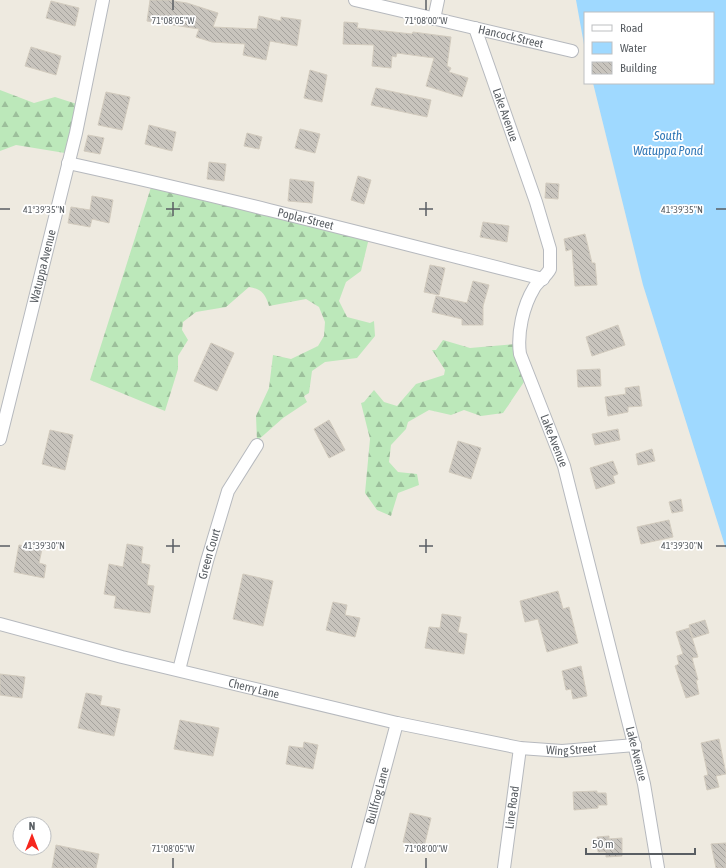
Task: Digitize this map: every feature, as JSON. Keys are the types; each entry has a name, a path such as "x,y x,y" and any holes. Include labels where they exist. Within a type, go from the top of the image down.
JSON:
{"street":[{"name":"Watuppa Avenue","path":"0,439 68,163 104,0"},
{"name":"Hancock Street","path":"355,0 572,51"},
{"path":"434,19 438,0"},
{"name":"Lake Avenue","path":"475,28 518,148 546,233 551,266 543,279 532,292 523,318 519,338 520,354 564,466 634,745 652,825 658,868"},
{"name":"Poplar Street","path":"68,163 195,191 314,220 543,279"},
{"name":"Green Court","path":"179,670 207,561 228,491 257,445"},
{"name":"Cherry Lane","path":"0,624 122,657 397,723 515,746"},
{"name":"Bullfrog Lane","path":"358,868 397,723"},
{"name":"Wing Street","path":"515,746 562,751 634,745"},
{"name":"Line Road","path":"504,868 515,746"}],"green space":[{"path":"0,90 34,103 55,97 83,106 71,154 16,145 0,151"},
{"path":"152,184 369,238 361,271 346,282 339,301 347,317 370,323 374,321 375,336 357,358 325,362 312,371 309,393 304,396 307,402 283,418 257,441 256,416 269,388 273,355 291,359 318,346 324,336 325,322 319,307 306,299 269,306 266,298 260,290 249,287 226,307 196,312 183,322 182,330 188,340 178,356 178,369 165,411 90,380"},
{"path":"443,340 470,348 516,344 526,379 503,413 481,416 464,410 451,415 429,410 408,422 406,429 391,445 389,462 398,472 417,474 419,485 398,493 391,516 377,510 365,493 370,439 361,403 364,402 374,390 384,402 397,406 416,384 444,375 445,370 432,350 436,350"}],"water":[{"name":"South Watuppa Pond","path":"576,0 726,0 726,549 643,285 593,84 714,84 714,12 584,12 584,44"}],"building":[{"path":"150,0 168,0 187,3 218,13 213,27 257,29 259,16 281,21 281,17 301,20 297,46 270,41 266,60 243,55 245,44 212,42 196,37 199,29 147,21"},
{"path":"51,1 79,8 75,26 46,18"},
{"path":"344,22 358,23 357,28 412,34 413,32 451,37 447,66 451,68 449,72 468,78 462,97 426,86 434,58 397,53 396,57 392,56 391,68 372,66 374,45 343,44"},
{"path":"31,47 61,56 56,75 25,66"},
{"path":"310,70 327,75 322,102 304,98"},
{"path":"376,88 431,100 427,117 371,105"},
{"path":"106,92 130,97 122,130 98,125"},
{"path":"149,125 176,132 172,151 145,144"},
{"path":"300,129 320,134 315,153 295,148"},
{"path":"247,133 262,137 259,149 244,146"},
{"path":"88,135 104,138 100,154 84,151"},
{"path":"209,162 226,164 224,181 207,179"},
{"path":"358,176 371,180 364,204 351,200"},
{"path":"290,179 314,182 312,203 288,201"},
{"path":"546,183 559,184 558,199 545,198"},
{"path":"92,196 113,200 109,223 92,219 90,227 68,223 71,207 90,210"},
{"path":"483,222 509,226 507,242 480,237"},
{"path":"585,234 592,263 595,263 597,285 575,286 572,249 566,251 564,239"},
{"path":"430,265 445,268 439,295 424,292"},
{"path":"473,281 489,285 483,306 483,325 462,325 462,319 432,312 436,296 467,303"},
{"path":"618,325 625,345 592,356 586,337"},
{"path":"211,343 234,353 217,391 194,381"},
{"path":"600,369 601,386 578,387 577,370"},
{"path":"639,386 642,406 628,407 628,412 608,416 605,397 626,394 625,388"},
{"path":"329,420 345,450 329,458 314,429"},
{"path":"618,429 620,440 595,445 592,434"},
{"path":"50,430 73,435 65,470 42,464"},
{"path":"458,441 481,448 471,479 449,472"},
{"path":"652,449 655,461 638,465 636,454"},
{"path":"613,461 618,474 613,476 615,483 596,489 590,468"},
{"path":"681,499 683,511 672,513 669,502"},
{"path":"669,520 673,537 641,544 637,527"},
{"path":"127,544 143,547 141,563 150,565 147,585 154,586 150,613 114,608 116,596 104,594 109,564 123,567"},
{"path":"19,545 42,549 39,563 46,565 44,578 14,572"},
{"path":"243,574 273,581 263,626 233,619"},
{"path":"558,591 563,609 569,607 578,643 547,652 538,619 525,622 520,601"},
{"path":"333,602 347,605 345,615 360,618 355,637 326,630"},
{"path":"442,614 461,617 458,632 467,634 464,654 425,648 429,627 440,628"},
{"path":"705,620 709,633 693,638 689,625"},
{"path":"689,628 698,657 692,658 698,680 696,680 699,694 686,698 675,666 679,664 677,656 683,654 676,632"},
{"path":"581,666 587,696 573,699 571,689 566,690 562,671"},
{"path":"0,674 25,677 22,698 0,695"},
{"path":"86,693 102,696 100,705 120,709 114,736 78,728"},
{"path":"180,720 219,728 213,756 174,749"},
{"path":"719,739 726,774 716,776 719,787 707,790 704,776 708,775 701,743"},
{"path":"304,742 318,745 313,769 286,764 289,746 303,748"},
{"path":"597,791 597,793 606,793 607,805 598,805 598,808 574,810 573,792"},
{"path":"410,813 431,818 424,847 403,842"},
{"path":"609,836 609,839 622,838 622,856 606,857 606,852 598,852 597,837"},
{"path":"726,843 726,868 716,868 711,844"},
{"path":"56,845 99,854 96,868 52,868"}]}
